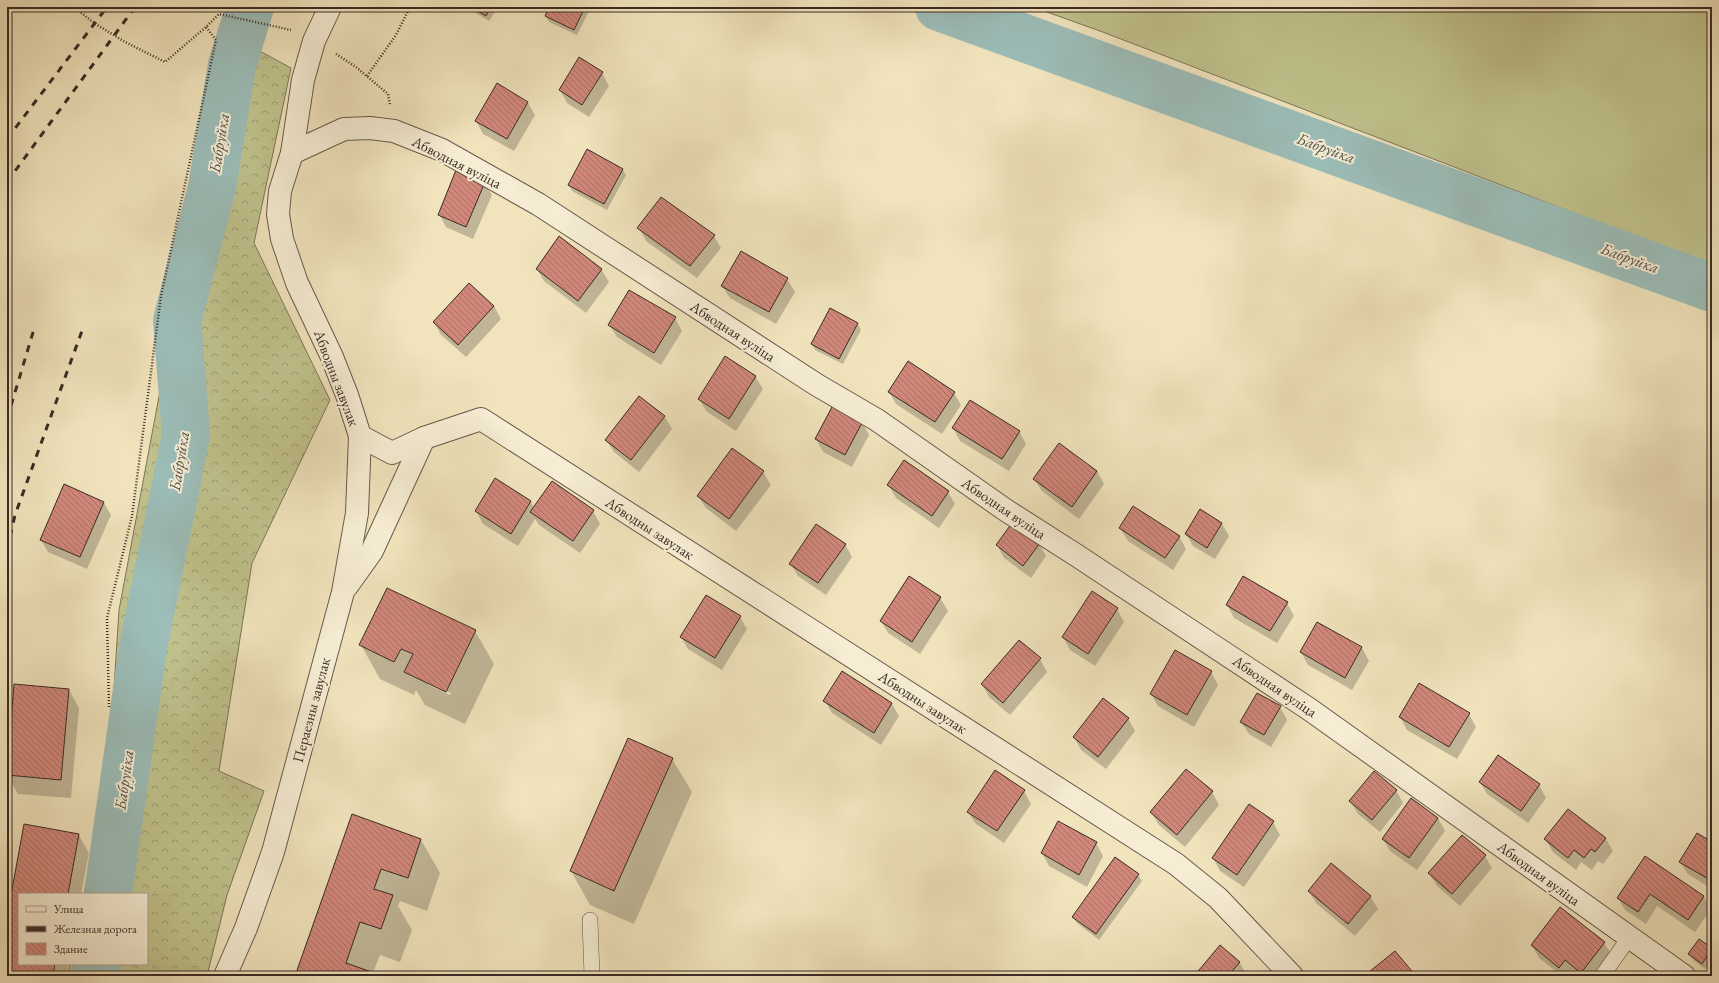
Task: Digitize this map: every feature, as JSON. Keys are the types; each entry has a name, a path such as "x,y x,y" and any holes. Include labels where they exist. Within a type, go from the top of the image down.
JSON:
{"street":[{"name":"Абводны завулак","path":"330,7 314,41 303,80 292,153 280,191 278,214 282,239 297,283 340,376 360,436 392,453 424,438 481,419 1176,864 1218,898 1292,976"},
{"name":"Абводная вуліца","path":"292,153 344,129 370,128 394,131 442,150 538,204 792,369 877,420 1007,511 1352,737 1629,938 1684,976"},
{"name":"Пераезны завулак","path":"225,976 246,928 272,852 343,592 357,513 360,436"},
{"path":"343,592 372,551 424,438"}],"lane":[{"path":"590,920 592,976"},
{"path":"1602,976 1629,938"}],"path":[{"path":"74,7 94,23 125,42 165,62 219,14 286,28"},
{"path":"367,76 396,35 410,7"},
{"path":"109,707 107,618 132,516 161,296 216,40 206,27"},
{"path":"314,41 356,67 388,94 394,131"}],"green space":[{"path":"232,7 275,7 256,49 291,68 254,243 330,400 252,563 219,771 264,791 227,895 207,976 68,976 70,965 148,965 148,893 84,893 109,766 119,610"},
{"path":"1033,7 1712,7 1712,266 1100,31"}],"building":[{"path":"471,7 491,7 486,16"},
{"path":"549,7 585,7 574,30 545,16"},
{"path":"579,57 603,72 582,105 559,90"},
{"path":"497,83 528,102 507,139 475,121"},
{"path":"587,149 623,169 604,204 568,185"},
{"path":"456,170 485,182 466,227 438,215"},
{"path":"661,197 715,235 690,266 637,228"},
{"path":"559,236 602,269 578,301 536,269"},
{"path":"741,251 788,278 769,312 721,286"},
{"path":"469,283 494,306 458,345 433,322"},
{"path":"629,290 676,317 654,353 608,325"},
{"path":"830,308 858,323 839,359 811,344"},
{"path":"725,356 756,376 729,419 698,399"},
{"path":"908,361 955,392 935,422 888,392"},
{"path":"639,396 665,416 631,460 605,440"},
{"path":"970,400 1020,431 1002,459 952,428"},
{"path":"833,405 863,421 845,455 815,439"},
{"path":"1059,443 1097,471 1072,507 1033,479"},
{"path":"732,448 764,471 729,519 697,496"},
{"path":"904,460 949,491 932,516 887,485"},
{"path":"495,478 531,501 511,534 475,511"},
{"path":"552,481 594,510 573,541 530,512"},
{"path":"64,484 104,502 80,557 40,540"},
{"path":"1133,506 1180,536 1165,558 1119,528"},
{"path":"1200,509 1222,523 1207,548 1185,534"},
{"path":"1012,523 1040,543 1023,566 996,545"},
{"path":"816,524 846,544 818,583 789,564"},
{"path":"909,576 941,597 912,642 880,621"},
{"path":"1243,576 1288,602 1270,631 1226,605"},
{"path":"387,588 476,630 446,692 404,672 413,654 401,649 394,662 359,645"},
{"path":"1092,591 1118,608 1088,654 1062,637"},
{"path":"706,595 741,616 715,658 680,637"},
{"path":"1317,622 1362,647 1345,678 1300,652"},
{"path":"1019,640 1041,658 1003,703 981,684"},
{"path":"1175,650 1212,671 1187,715 1150,694"},
{"path":"842,671 892,703 874,733 823,701"},
{"path":"1419,683 1470,713 1449,747 1399,717"},
{"path":"14,684 69,689 61,780 7,775"},
{"path":"1257,693 1281,706 1264,735 1240,722"},
{"path":"1103,698 1129,718 1098,757 1073,737"},
{"path":"628,738 673,758 614,891 570,871"},
{"path":"1498,755 1540,784 1521,811 1479,782"},
{"path":"1186,769 1213,791 1177,835 1150,812"},
{"path":"995,770 1025,790 997,831 967,812"},
{"path":"1374,771 1397,790 1372,820 1349,801"},
{"path":"1411,798 1438,818 1409,858 1382,839"},
{"path":"1249,804 1274,821 1237,875 1212,858"},
{"path":"1568,809 1606,838 1595,852 1591,849 1584,858 1574,850 1568,858 1544,839"},
{"path":"352,814 421,839 408,878 381,869 374,889 393,895 381,929 360,922 346,963 380,975 295,976"},
{"path":"1058,821 1097,842 1079,875 1041,853"},
{"path":"24,824 79,834 68,893 18,893 18,965 55,965 53,976 7,976 7,917"},
{"path":"1697,833 1712,842 1712,881 1679,862"},
{"path":"1462,835 1486,855 1452,894 1428,873"},
{"path":"1645,856 1704,896 1688,920 1650,894 1638,912 1617,898"},
{"path":"1115,857 1139,874 1096,934 1072,917"},
{"path":"1331,863 1371,896 1348,924 1308,891"},
{"path":"1560,907 1605,942 1581,973 1565,960 1559,968 1531,945"},
{"path":"1699,939 1712,948 1702,964 1688,954"},
{"path":"1220,945 1240,962 1228,976 1194,976"},
{"path":"1395,951 1416,976 1372,976 1369,972"}],"waterway":[{"name":"Бабруйка","path":"108,893 143,648 186,435 177,321 212,187 232,65 250,7"},
{"name":"Бабруйка","path":"939,7 1712,288"},
{"name":"Бабруйка","path":"96,976 98,965"}],"railway":[{"path":"7,139 107,7"},
{"path":"7,182 135,7"},
{"path":"7,550 15,515 83,328"},
{"path":"7,419 34,329"}]}
